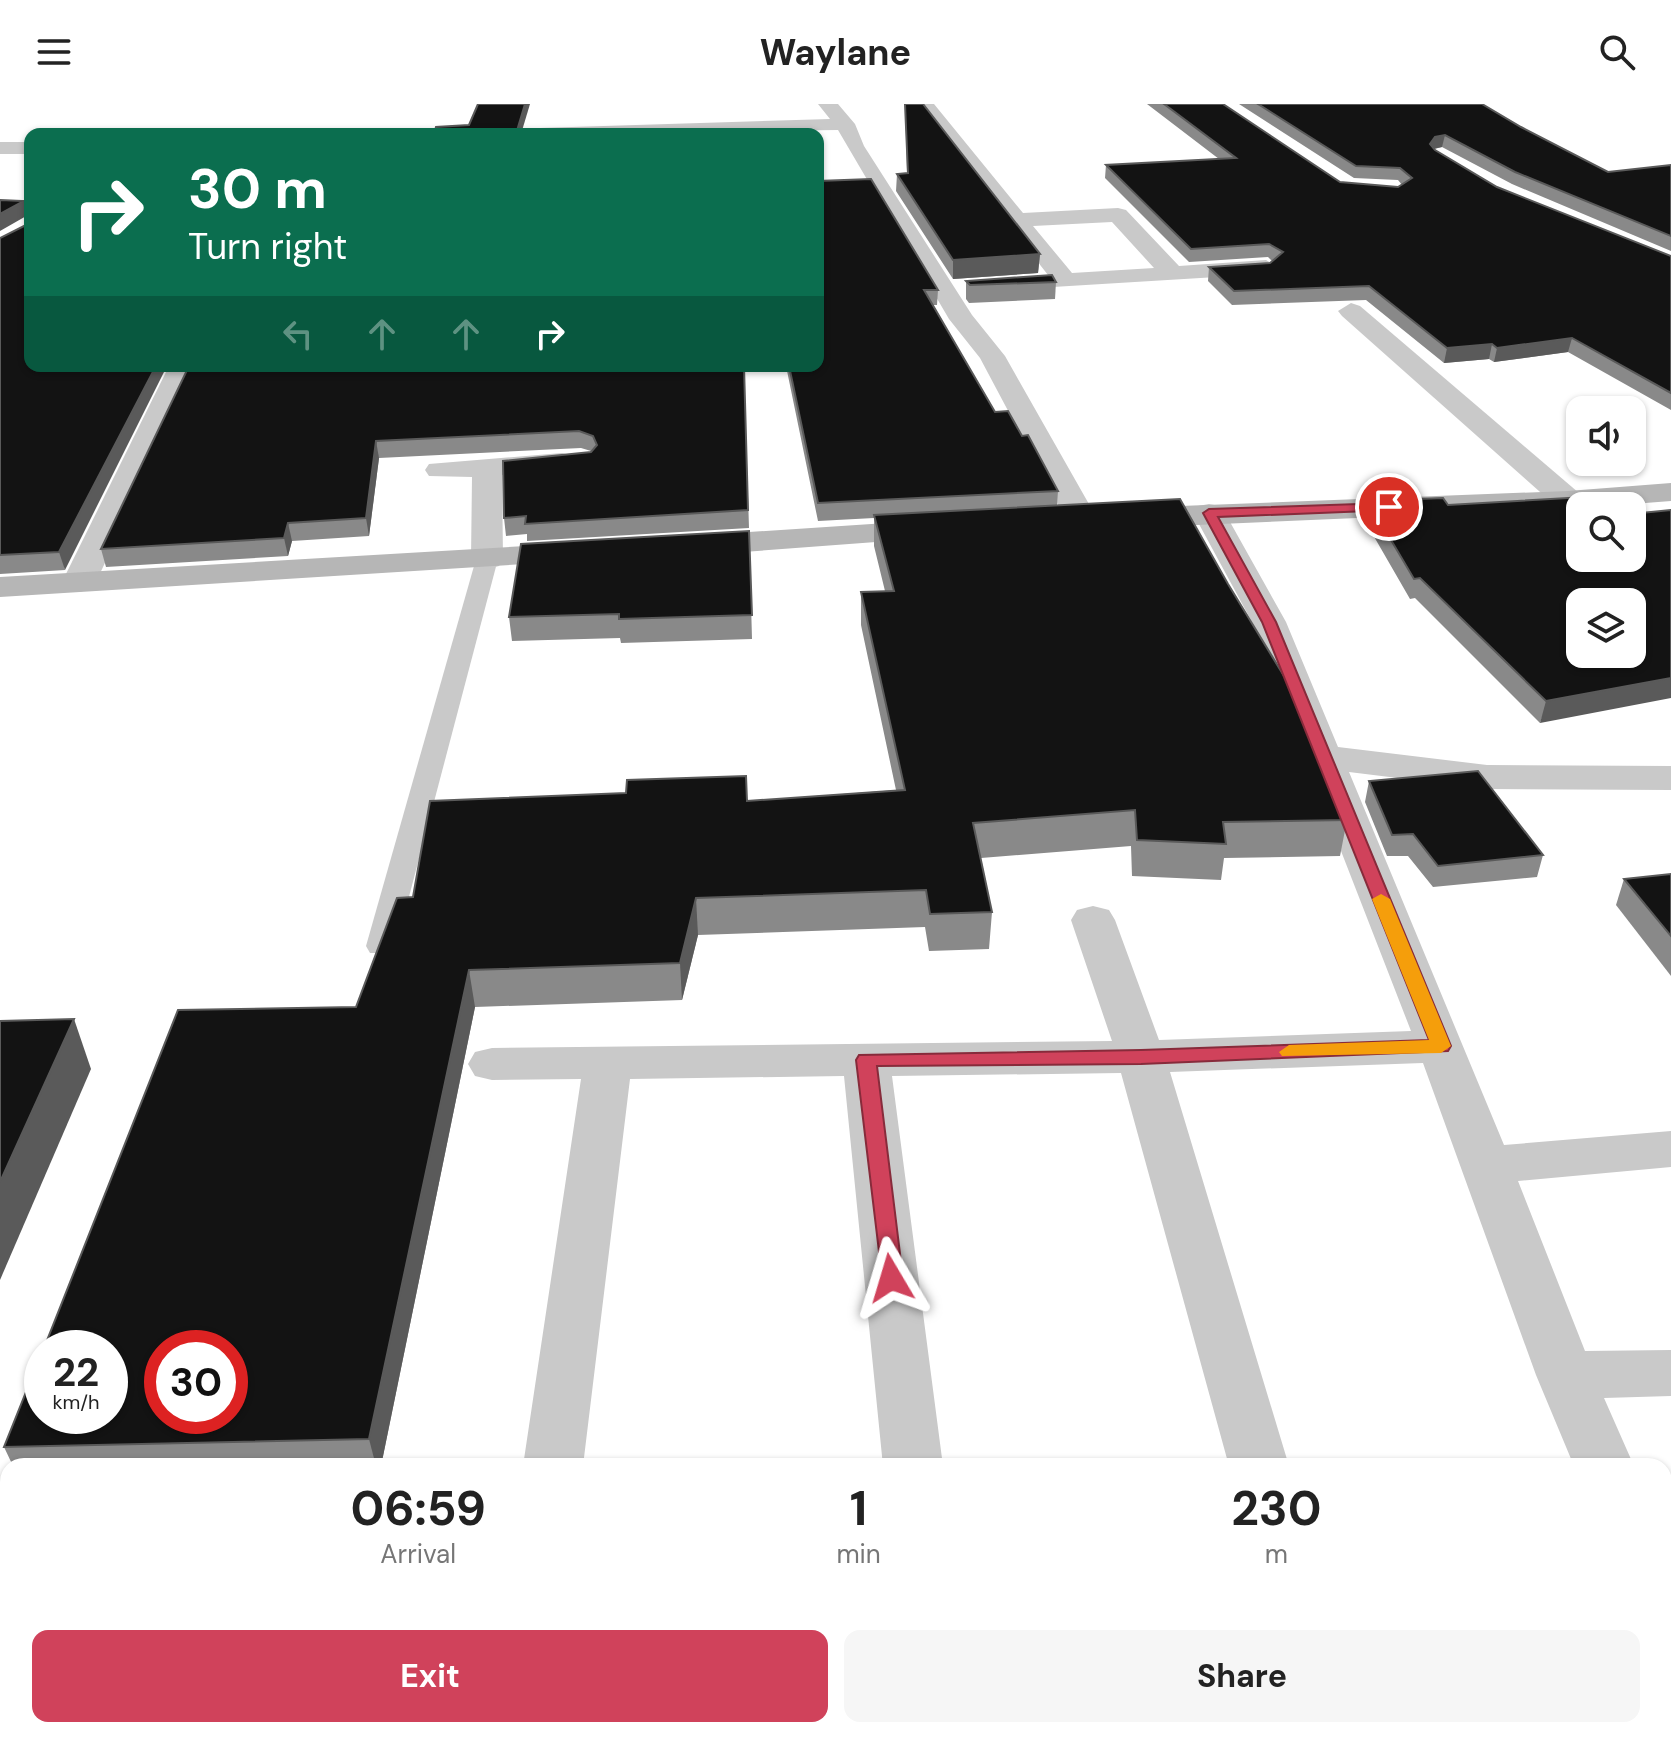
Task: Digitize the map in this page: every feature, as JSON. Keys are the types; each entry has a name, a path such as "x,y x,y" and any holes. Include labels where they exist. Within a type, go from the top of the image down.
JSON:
{"street":[{"path":"828,104 845,124 854,146 962,319 992,356 1066,521 1566,500"},
{"path":"924,104 1065,281"},
{"path":"723,128 845,124"},
{"path":"0,148 24,148"},
{"path":"1019,220 1118,215 1172,273"},
{"path":"946,290 1266,267"},
{"path":"1351,311 1566,498"},
{"path":"79,582 180,372"},
{"path":"440,470 581,460"},
{"path":"487,467 487,559"},
{"path":"1646,494 1671,492"},
{"path":"1209,513 1269,622 1441,1046 1565,1375 1601,1458"},
{"path":"659,547 956,528"},
{"path":"0,587 612,550"},
{"path":"1323,757 1487,777 1671,778"},
{"path":"1093,920 1141,1057 1257,1458"},
{"path":"492,1064 1141,1057 1441,1046"},
{"path":"866,1060 912,1458"},
{"path":"554,1458 608,1063"},
{"path":"1486,1165 1671,1149"},
{"path":"1565,1375 1671,1373"}],"lane":[{"path":"381,946 487,559"}],"building":[{"path":"478,104 525,104 518,128 436,128 469,125"},
{"path":"905,104 923,104 1040,254 953,260 897,174 908,173"},
{"path":"1164,104 1223,104 1340,182 1398,187 1412,178 1400,168 1356,166 1258,104 1482,104 1608,172 1671,165 1671,236 1515,172 1445,135 1435,137 1430,144 1497,187 1671,256 1671,393 1572,338 1497,348 1492,344 1447,348 1369,286 1234,291 1209,267 1270,263 1283,252 1269,244 1191,249 1106,165 1236,158"},
{"path":"871,179 938,290 924,290 995,412 1008,411 1022,436 1028,435 1058,491 818,503 790,372 824,372 824,181"},
{"path":"0,200 24,201 0,214"},
{"path":"24,226 24,372 153,372 59,552 0,555 0,238"},
{"path":"1052,275 1056,282 970,285 966,281"},
{"path":"186,372 744,372 748,510 525,524 526,516 504,518 503,461 591,452 597,445 593,436 579,431 376,441 366,518 288,523 284,538 101,549"},
{"path":"1443,498 1448,505 1566,498 1566,572 1646,572 1646,512 1671,510 1671,678 1546,701 1420,578 1414,579 1368,501"},
{"path":"1180,499 1284,676 1289,676 1347,820 1223,822 1226,844 1137,840 1135,810 973,823 992,912 930,914 926,890 696,898 680,963 469,970 369,1439 4,1447 24,1397 24,1434 128,1434 128,1330 51,1330 178,1010 356,1007 397,898 413,897 430,801 626,793 627,780 746,776 747,801 905,790 861,592 894,591 874,515"},
{"path":"749,531 752,615 619,619 619,614 509,617 521,544"},
{"path":"1478,771 1543,855 1438,866 1413,834 1392,835 1369,781"},
{"path":"1671,874 1671,936 1624,879"},
{"path":"74,1019 0,1182 0,1021"}],"slow traffic":[{"path":"1289,1052 1441,1046 1381,899"}],"route":[{"path":"891,1278 866,1060 1141,1057 1441,1046 1269,622 1209,513 1389,507"}]}
